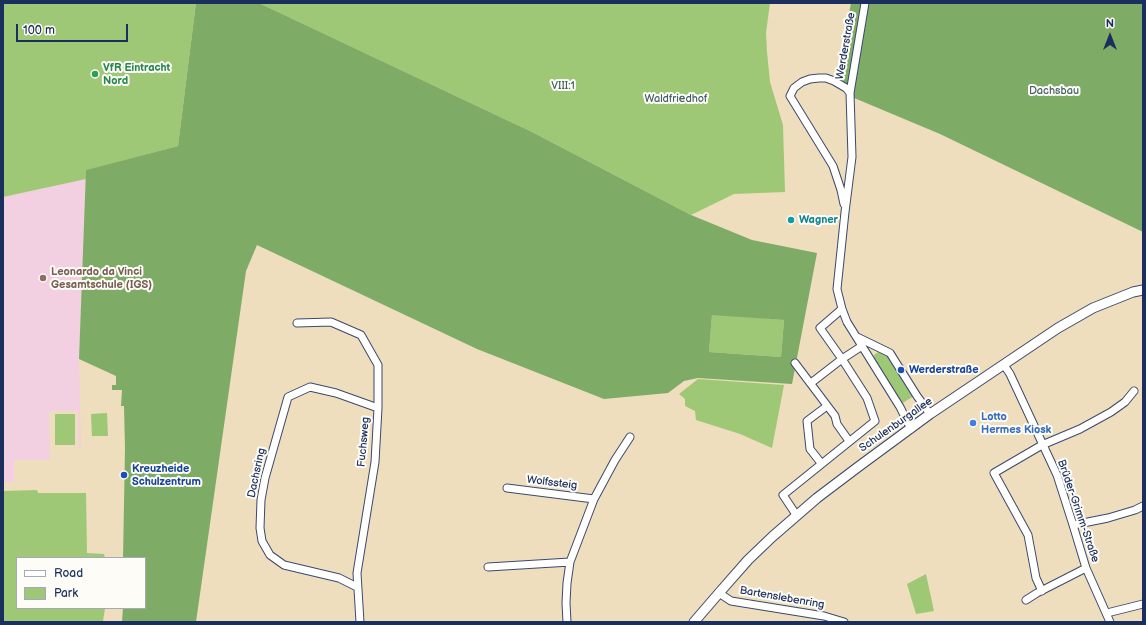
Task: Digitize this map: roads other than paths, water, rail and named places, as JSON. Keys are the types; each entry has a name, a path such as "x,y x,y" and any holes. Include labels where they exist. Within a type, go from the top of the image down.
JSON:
{"street":[{"name":"Werderstraße","path":"865,3 850,93 852,157 837,289 847,322 900,407 911,429"},
{"name":"Werderstraße","path":"845,212 841,190 833,166 790,96 794,88 802,82 820,78 826,78 834,81 846,88 850,93"},
{"name":"Schulenburgallee","path":"694,622 748,560 772,537 826,491 930,414 1058,328 1093,308 1133,292 1143,290"},
{"path":"797,516 783,495 875,421 867,398 820,328 842,309"},
{"name":"Fuchsweg","path":"297,323 331,322 361,335 378,365 378,408 375,462 357,573 360,622"},
{"path":"855,336 890,353 930,414"},
{"path":"811,383 842,359 862,346"},
{"path":"795,363 835,416 837,424 849,441"},
{"name":"Brüder-Grimm-Straße","path":"1004,365 1010,374 1057,475 1086,568 1110,622"},
{"name":"Dachsring","path":"357,587 339,578 284,565 270,555 262,541 260,528 261,500 265,478 288,397 310,387 336,393 378,408"},
{"path":"1042,591 1036,578 1028,535 994,473 1042,444 1080,429 1111,412 1124,402 1134,391"},
{"path":"822,463 810,448 807,422 827,406"},
{"path":"567,622 566,602 570,562 594,499 630,437"},
{"name":"Wolfssteig","path":"507,488 594,499"},
{"path":"1073,525 1108,518 1143,506"},
{"path":"488,567 570,562"},
{"path":"1026,600 1086,568"},
{"name":"Bartenslebenring","path":"718,593 731,601 824,616 844,622"},
{"path":"1107,613 1143,604"}],"place":[{"name":"VfR Eintracht Nord","path":"95,74"},
{"name":"Wagner","path":"791,220"},
{"name":"Leonardo da Vinci Gesamtschule (IGS)","path":"43,278"},
{"name":"Werderstraße","path":"901,370"},
{"name":"Lotto Hermes Kiosk","path":"973,423"},
{"name":"Kreuzheide Schulzentrum","path":"124,475"}],"park label":[{"name":"VIII:1","path":"563,86"},
{"name":"Dachsbau","path":"1054,91"},
{"name":"Waldfriedhof","path":"676,99"}]}
